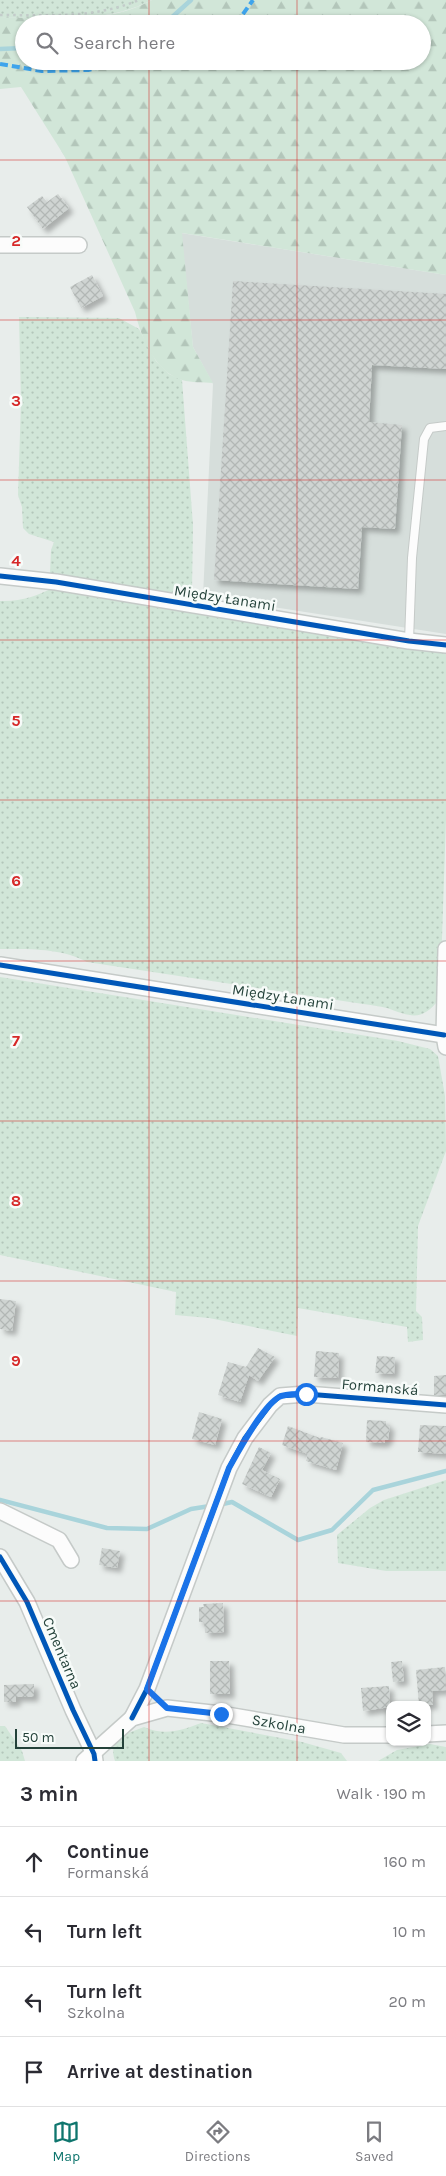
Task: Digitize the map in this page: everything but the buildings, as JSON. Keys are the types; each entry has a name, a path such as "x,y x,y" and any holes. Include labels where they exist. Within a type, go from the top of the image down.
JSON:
{"street":[{"path":"0,245 79,245"},
{"name":"Między Łanami","path":"0,576 56,582 409,641 446,645"},
{"name":"Między Łanami","path":"0,965 445,1041 446,949"},
{"name":"Formanská","path":"132,1718 147,1689 229,1468 245,1438 270,1405 280,1396 306,1394 446,1405"},
{"path":"0,1511 59,1540 71,1560"},
{"name":"Cmentarna","path":"0,1557 27,1602 73,1710 91,1759"},
{"path":"147,1689 167,1708"},
{"name":"Szkolna","path":"91,1759 132,1718 167,1708 221,1714 344,1735 386,1735"},
{"path":"431,1734 446,1733"}],"lane":[{"path":"409,641 412,558 424,439 430,428 446,426"}],"path":[{"path":"85,15 118,9 139,0"},
{"path":"0,15 15,15"}],"shaded area":[{"path":"181,233 446,275 446,634 203,596 213,384 193,347"}],"green space":[{"path":"0,0 152,0 134,8 102,15 15,15 15,18 0,18"},
{"path":"152,0 446,0 446,275 182,233 193,347 213,383 182,380 164,370 145,342 135,312 65,157 21,87 0,89 0,18 15,18 15,70 431,70 431,15 109,15"},
{"path":"19,317 119,318 139,329 156,361 169,374 182,380 193,525 192,590 185,589 168,597 50,573 51,550 54,542 29,534 23,528 22,507 18,495 21,402"},
{"path":"55,587 446,653 446,819 440,998 434,1006 422,1014 410,1015 375,1006 87,962 77,957 56,952 34,949 0,949 0,601 28,598"},
{"path":"0,977 398,1041 430,1049 438,1056 445,1096 446,1151 418,1226 416,1311 422,1317 423,1340 408,1342 407,1327 298,1308 297,1336 209,1318 175,1315 176,1292 0,1255"},
{"path":"446,1480 446,1571 386,1571 338,1563 337,1535 370,1508 384,1500"},
{"path":"201,1723 302,1742 341,1753 347,1761 115,1761 113,1753 116,1742 132,1732 144,1727 166,1732"},
{"path":"0,1726 5,1726 22,1751 25,1761 0,1761"},
{"path":"431,1744 446,1747 446,1761 378,1761 397,1750 431,1746"}],"waterway":[{"path":"174,15 191,0"},
{"path":"0,49 15,48"},
{"path":"218,1505 232,1502 298,1540 332,1530 373,1490 446,1471"},
{"path":"0,1500 107,1528 147,1529 191,1509 210,1506"}],"marked path":[{"path":"242,15 253,0"},
{"path":"0,64 15,66"},
{"path":"36,70 88,70"}],"cycle path":[{"path":"0,576 56,582 409,641 446,645"},
{"path":"0,965 444,1035"},
{"path":"132,1718 147,1689 229,1468 245,1438 270,1405 280,1396 306,1394 446,1405"},
{"path":"0,1557 27,1602 94,1754 95,1761"}],"route":[{"path":"221,1714 167,1708 147,1689 229,1468 245,1438 270,1405 280,1396 306,1394"}]}
